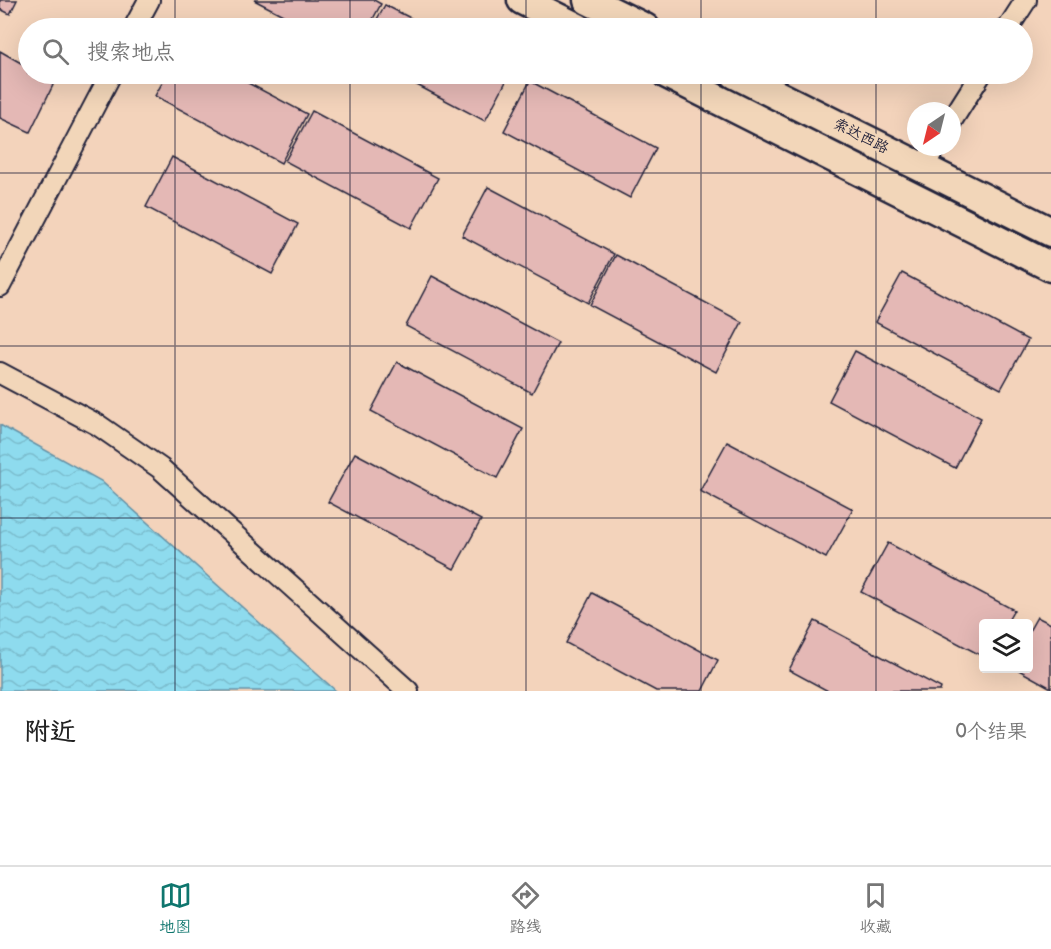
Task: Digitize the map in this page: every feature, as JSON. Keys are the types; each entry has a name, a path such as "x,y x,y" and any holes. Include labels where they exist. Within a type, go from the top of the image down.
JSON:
{"main road":[{"path":"522,0 558,18"},
{"path":"588,0 625,18"},
{"path":"687,84 1051,267"},
{"name":"索达西路","path":"758,84 929,157 1051,232"}],"street":[{"path":"139,18 149,0"},
{"path":"1014,18 1026,0"},
{"path":"0,286 106,84"},
{"path":"961,106 975,84"},
{"path":"0,373 98,425 160,468 408,691"}],"water":[{"path":"0,425 101,481 336,691 0,691"}],"building":[{"path":"0,0 17,0 10,14 0,9"},
{"path":"254,0 374,0 381,4 373,18 289,18"},
{"path":"385,5 410,18 378,18"},
{"path":"0,51 18,61 18,84 54,84 30,132 0,118"},
{"path":"162,84 250,84 307,114 281,163 155,96"},
{"path":"415,84 505,84 485,121"},
{"path":"528,84 536,84 656,148 630,198 504,131"},
{"path":"312,111 438,178 411,228 285,161"},
{"path":"172,157 298,224 272,274 146,207"},
{"path":"488,187 614,254 588,303 462,236"},
{"path":"616,255 742,322 716,372 590,305"},
{"path":"902,273 1028,340 1001,389 875,322"},
{"path":"432,276 558,343 532,393 406,326"},
{"path":"855,351 981,418 955,468 829,401"},
{"path":"397,362 523,429 497,478 371,411"},
{"path":"727,442 853,509 826,558 700,491"},
{"path":"355,453 481,520 454,569 328,502"},
{"path":"888,543 1014,610 1009,619 979,619 979,654 861,592"},
{"path":"592,593 718,660 702,691 656,691 566,643"},
{"path":"1037,617 1051,624 1051,688 1024,673 1033,673 1033,624"},
{"path":"815,621 941,688 940,691 828,691 789,670"}]}
